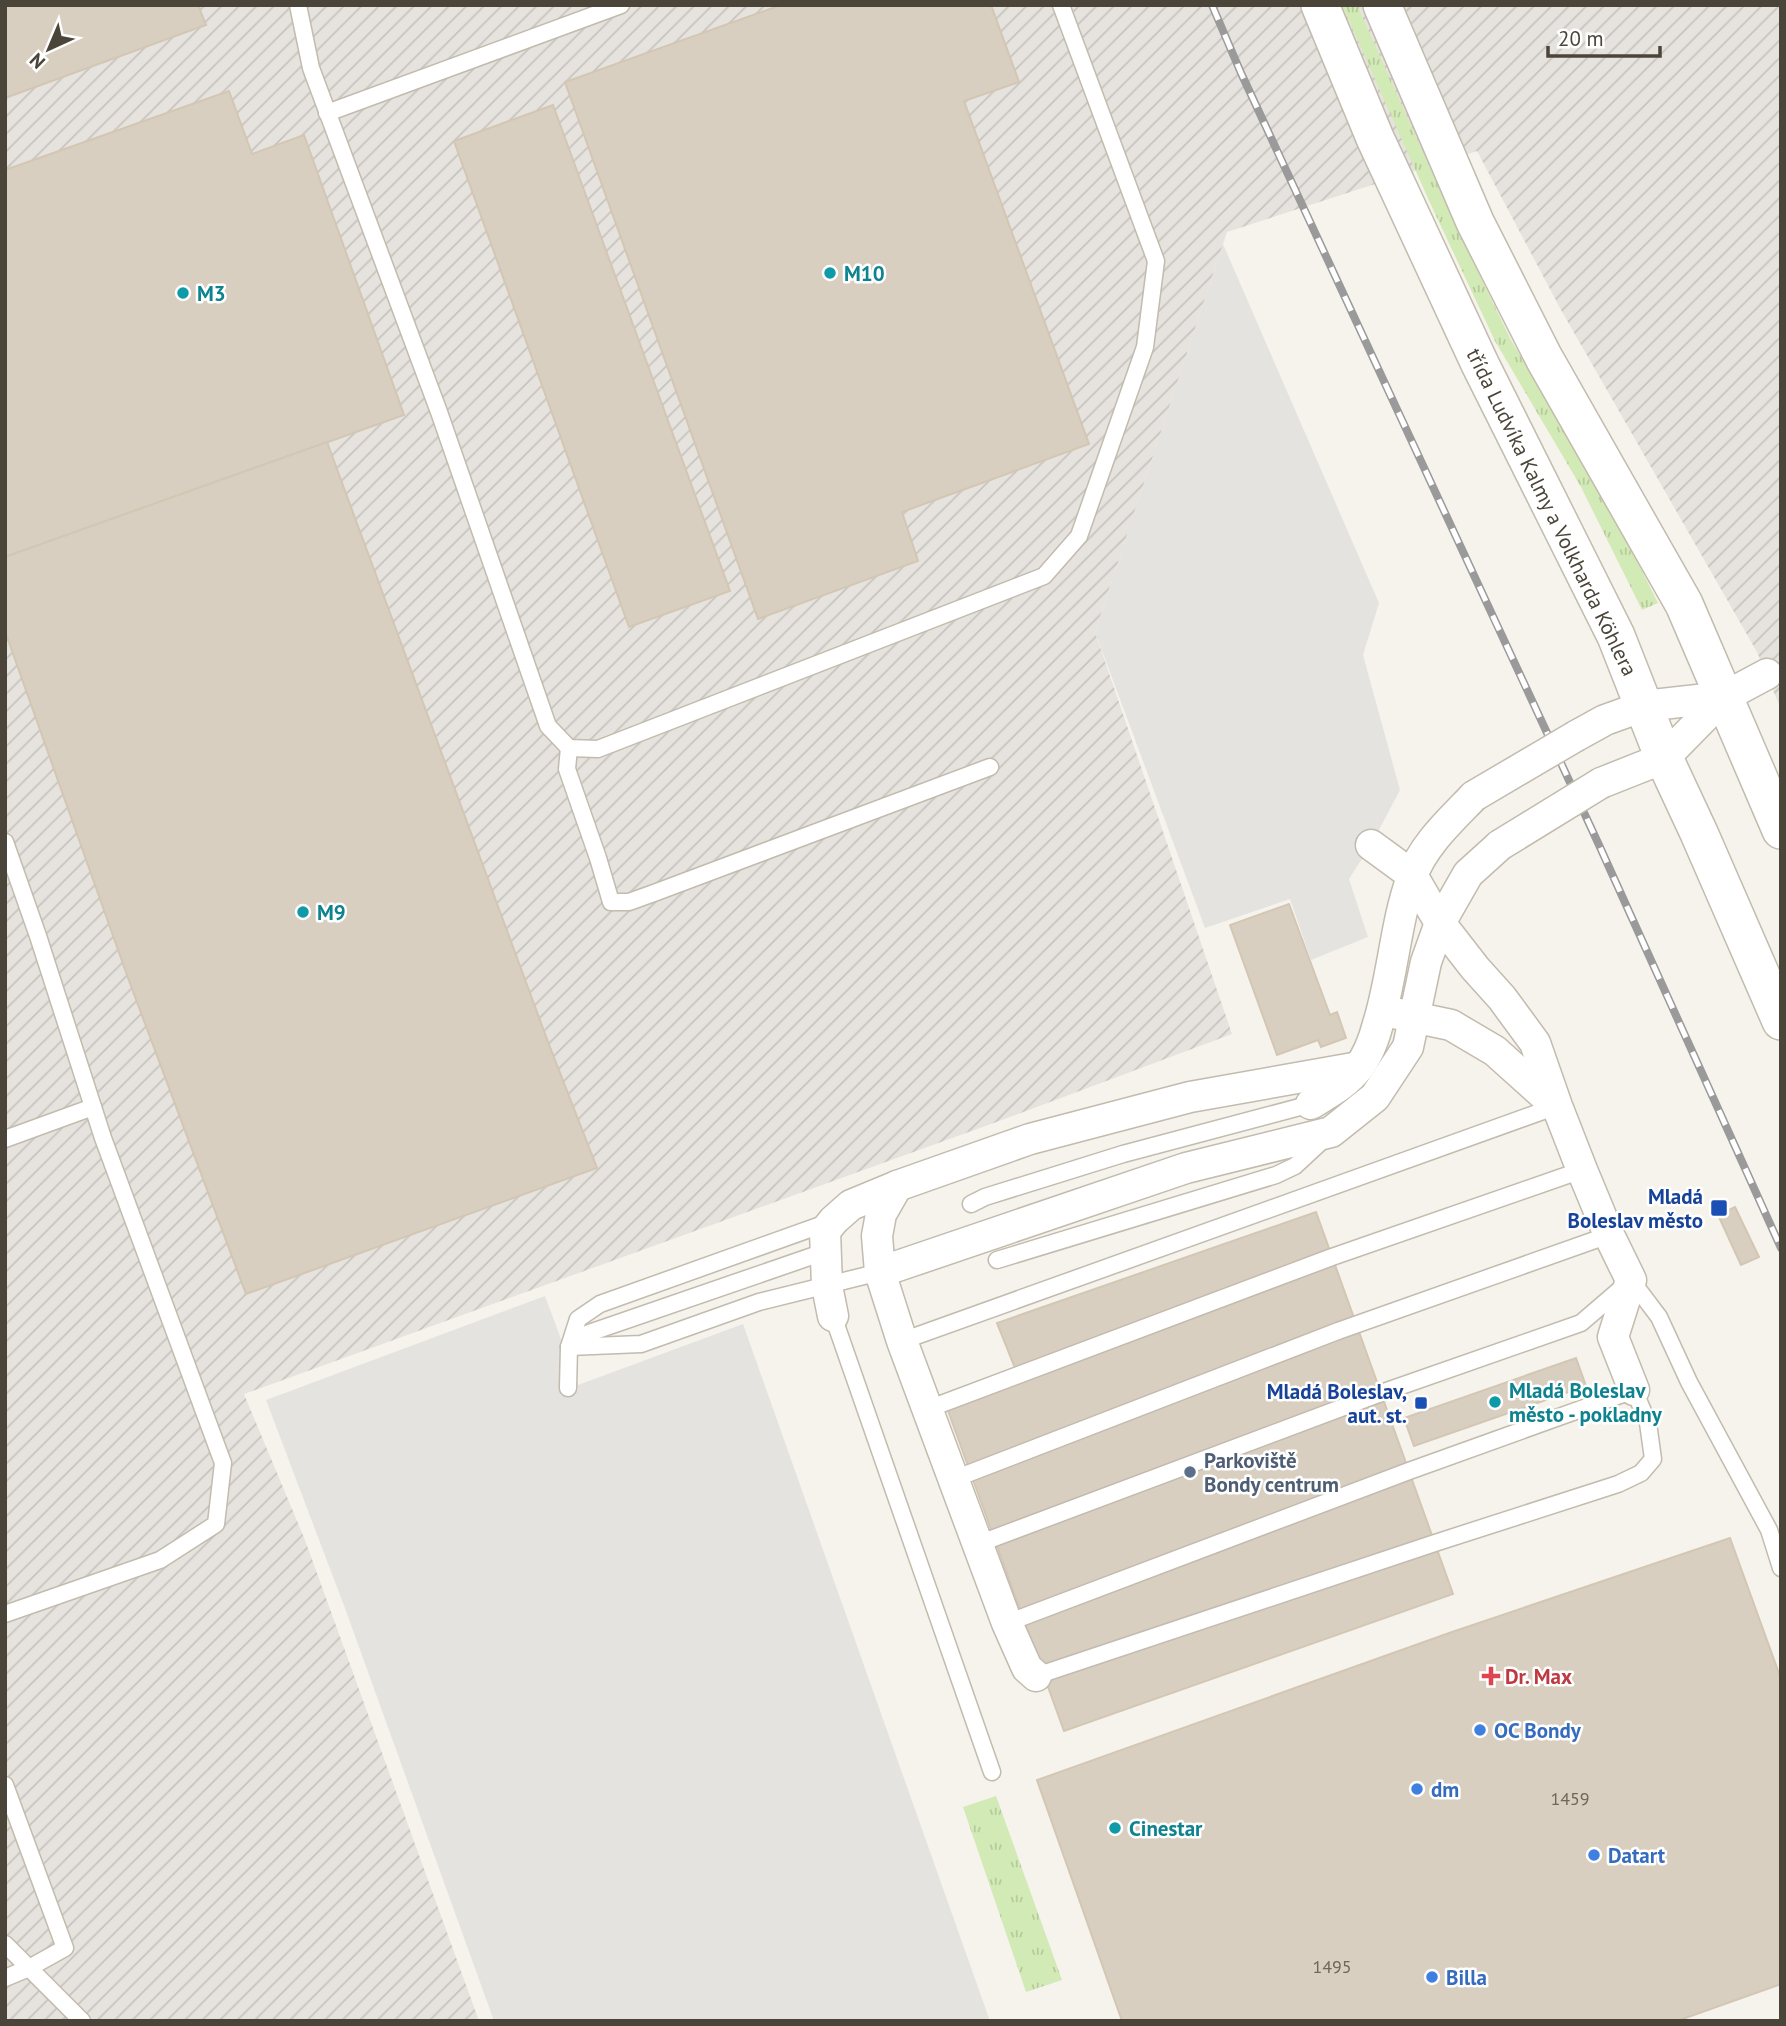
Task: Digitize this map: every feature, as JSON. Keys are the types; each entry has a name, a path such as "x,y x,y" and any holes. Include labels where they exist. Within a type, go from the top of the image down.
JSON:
{"street":[{"name":"třída Ludvíka Kalmy a Volkharda Köhlera","path":"1320,5 1375,138 1480,364 1616,636 1664,758 1781,1021"},
{"path":"1382,5 1475,222 1544,358 1684,604 1781,830"},
{"path":"880,1272 1186,1168 1331,1132 1375,1097 1408,1047 1426,962 1440,923 1468,874 1500,845 1601,783 1664,758 1724,697 1774,672"},
{"path":"1311,1104 1344,1082 1359,1067 1373,1040 1382,1010 1412,875 1433,839 1474,796 1605,720 1644,706 1724,697"},
{"path":"1371,845 1412,875 1440,923 1535,1043 1582,1170 1631,1280 1613,1337 1634,1391"},
{"path":"1382,1010 1451,1025 1495,1051 1557,1106"},
{"path":"832,1315 824,1252 825,1231 851,1205 1030,1139 1190,1097 1359,1067"},
{"path":"897,1186 881,1214 877,1237 880,1272 902,1341 1007,1623 1027,1668 1036,1676"}],"lane":[{"path":"298,5 311,68 439,412 548,726 569,748 598,749 1044,576 1079,536 1145,347 1156,261 1061,5"},
{"path":"327,113 621,5"},
{"path":"569,748 567,769 611,902 629,902 990,767"},
{"path":"5,842 103,1138 223,1462 216,1524 159,1560 5,1614"},
{"path":"971,1204 985,1197 1123,1154 1311,1104"},
{"path":"902,1341 1557,1106"},
{"path":"5,1139 93,1107"},
{"path":"997,1260 1276,1175 1294,1166 1331,1132"},
{"path":"928,1409 1332,1257 1582,1170"},
{"path":"569,1388 569,1348 578,1319 600,1304 834,1220"},
{"path":"954,1479 1357,1324 1609,1235"},
{"path":"569,1348 589,1333 824,1252"},
{"path":"569,1348 641,1344 759,1302 880,1272"},
{"path":"978,1545 1381,1393 1581,1323 1631,1280 1659,1317 1689,1382 1769,1530 1781,1569"},
{"path":"832,1315 992,1772"},
{"path":"1007,1623 1409,1471 1634,1391 1648,1423 1653,1459 1641,1473 1605,1488 1036,1676"},
{"path":"5,1785 65,1948 5,1978"},
{"path":"5,1944 82,2021"}],"shaded area":[{"path":"5,5 1781,5 1781,709 1757,652 1561,310 1477,151 1227,232 1095,632 1232,1034 244,1394 305,1540 479,2021 5,2021"},
{"path":"1223,244 1379,603 1363,655 1400,790 1371,845 1349,879 1368,937 1311,960 1290,899 1205,928 1095,632"},
{"path":"545,1296 578,1385 743,1324 990,2021 494,2021 346,1611 266,1400"}],"green space":[{"path":"1342,5 1357,5 1461,237 1511,340 1594,481 1658,603 1642,610 1581,487 1495,341"},
{"path":"996,1796 1062,1980 1026,1992 963,1807"}],"building":[{"path":"5,5 198,5 206,25 5,98"},
{"name":"M10","path":"781,5 991,5 1019,82 964,101 1089,444 902,512 918,561 758,619 565,82"},
{"name":"M3","path":"229,91 252,154 304,135 404,415 5,557 5,170"},
{"path":"553,105 730,591 629,627 454,141"},
{"name":"M9","path":"327,442 597,1168 246,1294 128,978 5,631 5,557"},
{"path":"1289,904 1330,1015 1337,1012 1346,1038 1321,1047 1318,1040 1277,1055 1230,925"},
{"path":"1735,1207 1759,1257 1741,1265 1718,1215"},
{"name":"Parkoviště Bondy centrum","path":"1316,1212 1453,1594 1064,1731 946,1405 1019,1378 997,1323"},
{"name":"Mladá Boleslav město - pokladny","path":"1576,1358 1586,1386 1414,1446 1404,1418"},
{"name":"OC Bondy","path":"1730,1538 1781,1679 1781,1984 1677,2021 1122,2021 1037,1780 1452,1632"}],"railway":[{"path":"1212,5 1241,73 1599,845 1781,1248"}],"place":[{"name":"M10","path":"830,273"},
{"name":"M3","path":"183,293"},
{"name":"M9","path":"303,912"},
{"name":"Mladá Boleslav město","path":"1719,1208"},
{"name":"Mladá Boleslav město - pokladny","path":"1495,1402"},
{"name":"Mladá Boleslav, aut. st.","path":"1421,1403"},
{"name":"Parkoviště Bondy centrum","path":"1190,1472"},
{"name":"Dr. Max","path":"1491,1676"},
{"name":"OC Bondy","path":"1480,1730"},
{"name":"dm","path":"1417,1789"},
{"name":"Cinestar","path":"1115,1828"},
{"name":"Datart","path":"1594,1855"},
{"name":"Billa","path":"1432,1977"}]}
